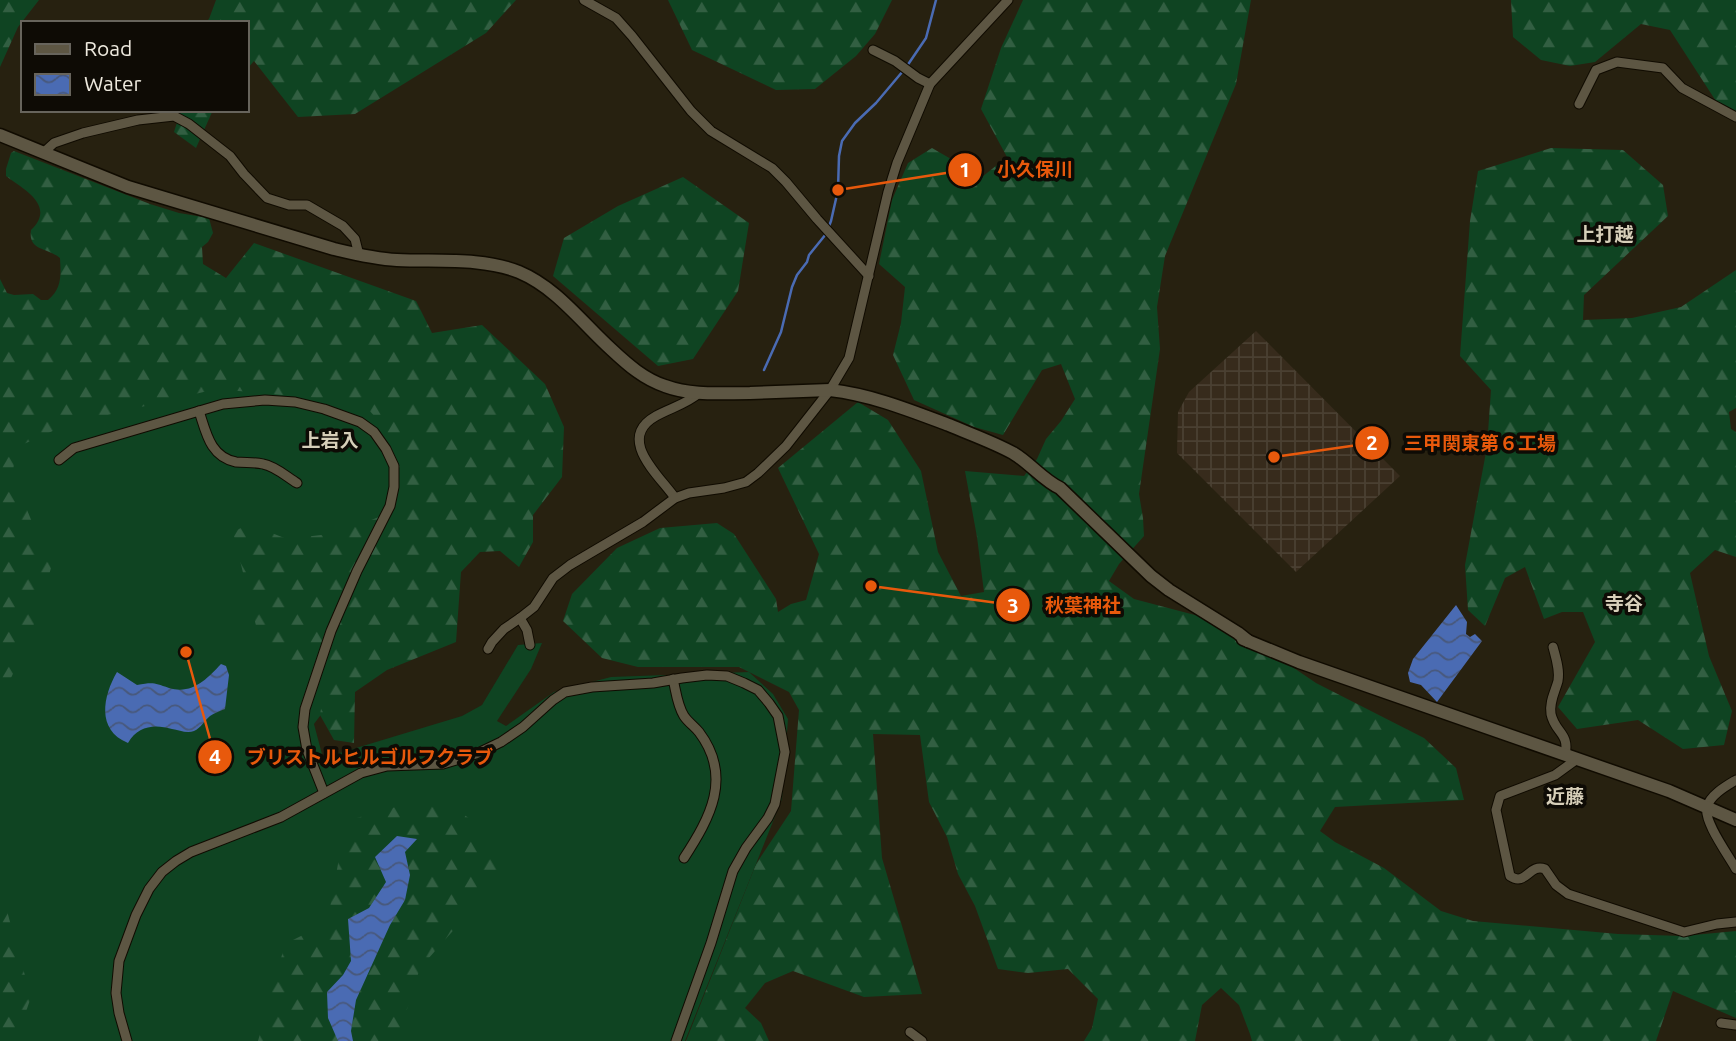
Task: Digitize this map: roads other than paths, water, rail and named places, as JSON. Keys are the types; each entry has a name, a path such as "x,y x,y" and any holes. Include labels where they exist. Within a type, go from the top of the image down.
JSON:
{"street":[{"path":"584,0 616,18 691,111 711,131 772,169 786,182 869,276"},
{"path":"488,649 503,629 534,607 552,578 570,565 643,522 675,498 746,482 786,446 830,390 849,358 888,192 897,163 930,84 1007,0"},
{"path":"873,50 930,84"},
{"path":"1579,104 1596,70 1617,62 1662,68 1682,88 1736,117"},
{"path":"43,153 54,143 83,133 138,120 174,116 189,124 230,156 267,198 289,205 307,205 343,226 355,239 359,254"},
{"path":"0,135 128,187 334,249 395,260 490,263 516,271 531,277 553,293 643,376 665,386 699,393 830,390 894,404 998,445 1027,462 1055,486 1057,492 1126,563 1155,588 1219,628 1299,662 1669,791 1736,820"},
{"path":"675,498 648,466 643,454 640,431 644,424 699,393"},
{"path":"59,460 74,448 223,404 265,400 295,402 324,409 359,422 374,432 394,466 390,506 331,631 305,709 303,727 307,750 324,793"},
{"path":"199,411 209,441 226,460 266,464 297,483"},
{"path":"520,618 527,630 530,645"},
{"path":"1553,648 1559,673 1550,708 1557,727 1565,737 1571,757"},
{"path":"127,1041 116,993 119,961 136,915 155,880 176,861 191,852 281,817 361,773 387,766 443,764 476,754 502,742 565,692 707,675 726,676 758,690 778,716 785,752 775,804 733,871 676,1041"},
{"path":"673,679 680,708 699,733 714,765 716,776 715,797 710,813 684,858"},
{"path":"1571,757 1555,775 1500,796 1496,810 1510,876 1520,879 1542,867 1556,885 1568,894 1684,932 1736,922"},
{"path":"1736,780 1724,787 1707,808 1708,818 1736,869"},
{"path":"1721,1023 1736,1025"},
{"path":"910,1032 922,1041"}],"water":[{"path":"1456,605 1467,622 1466,634 1470,637 1475,634 1482,641 1437,702 1421,685 1410,682 1408,673 1413,659"},
{"path":"221,664 226,666 229,675 225,709 210,716 196,730 189,732 159,727 147,728 137,733 128,743 111,730 105,712 106,702 117,672 137,685 154,684 177,690 198,684"},
{"path":"397,836 417,839 405,852 410,875 405,900 390,925 356,1000 351,1031 353,1041 338,1041 328,1018 327,992 343,975 351,961 348,919 369,908 386,882 375,857"}],"waterway":[{"path":"907,66 926,38 936,0"},
{"path":"764,370 781,332 797,275 826,234 831,221 838,190 842,141 903,71"}],"place":[{"name":"小久保川","path":"838,190"},
{"name":"三甲関東第６工場","path":"1274,457"},
{"name":"秋葉神社","path":"871,586"},
{"name":"ブリストルヒルゴルフクラブ","path":"186,652"}],"district":[{"name":"上打越","path":"1605,234"},
{"name":"上岩入","path":"330,440"},
{"name":"寺谷","path":"1624,603"},
{"name":"近藤","path":"1565,796"}]}
